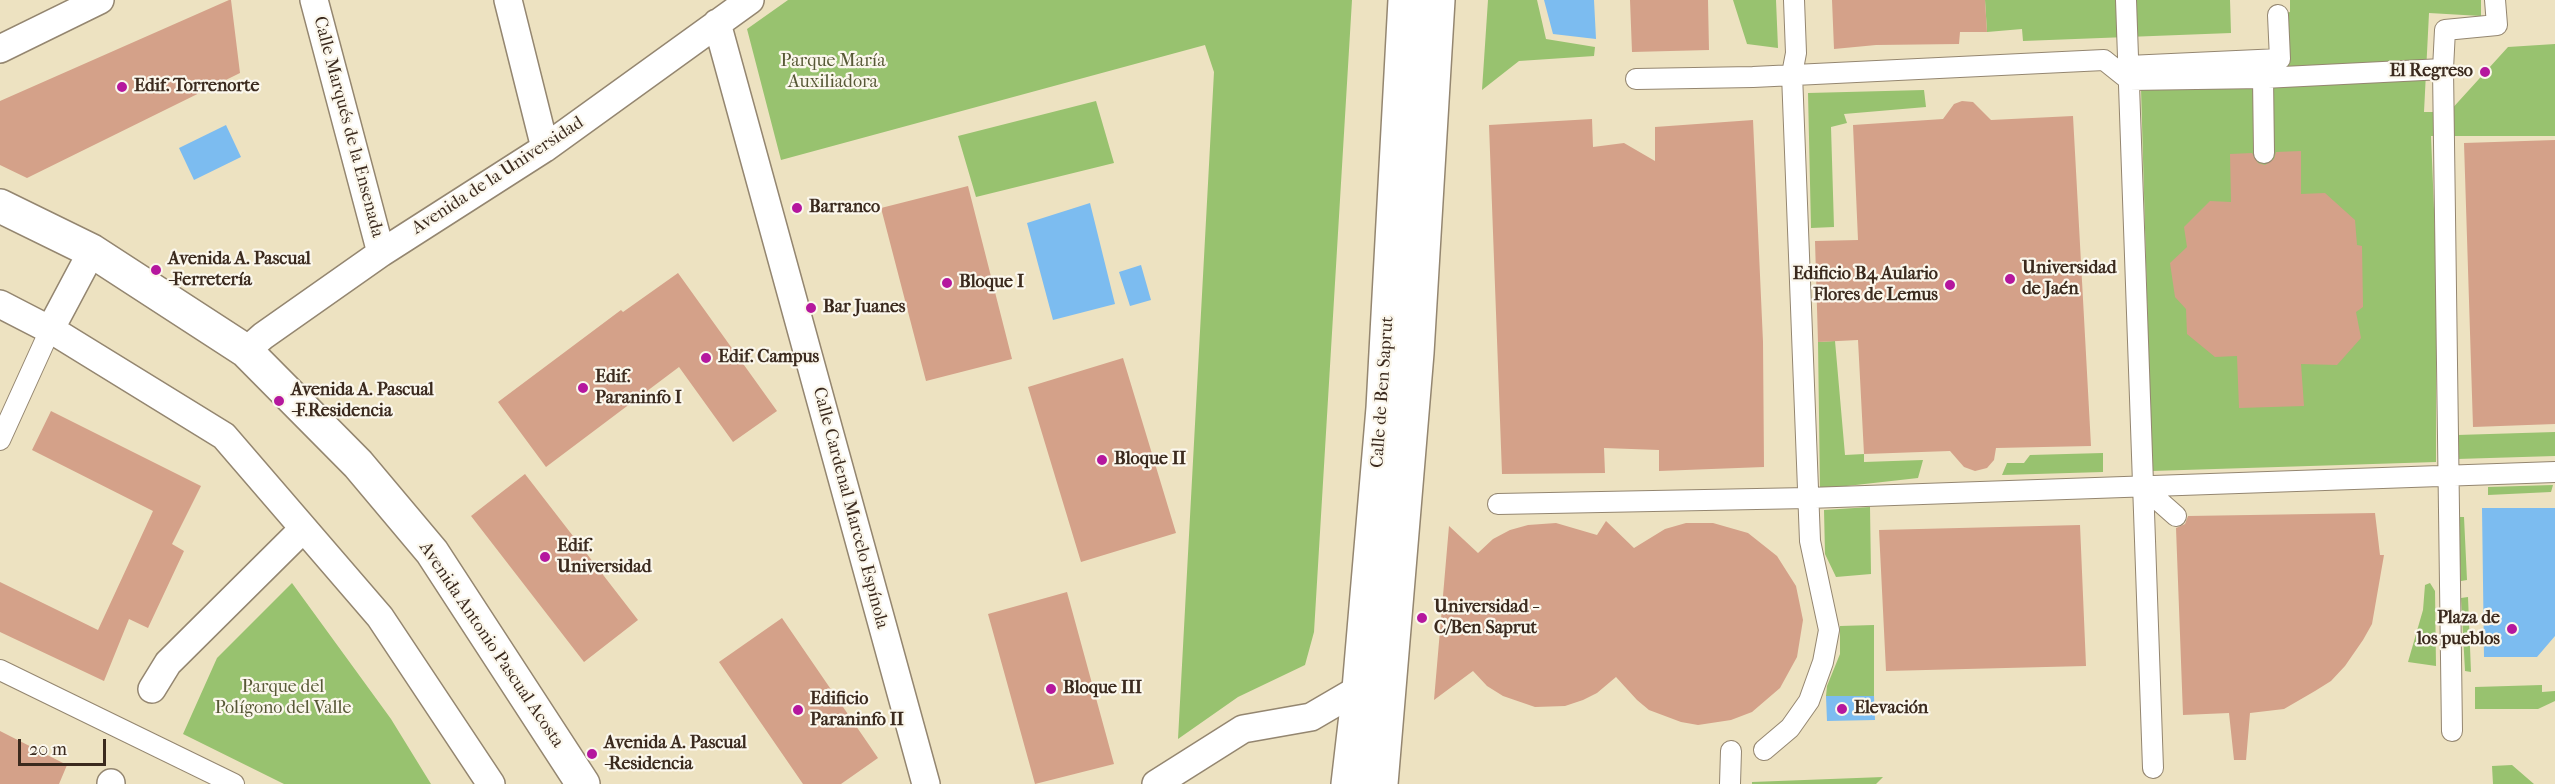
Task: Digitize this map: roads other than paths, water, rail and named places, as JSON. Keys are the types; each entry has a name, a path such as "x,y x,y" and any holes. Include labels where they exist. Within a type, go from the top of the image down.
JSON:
{"street":[{"path":"0,49 100,0"},
{"name":"Calle Marqués de la Ensenada","path":"314,0 381,253"},
{"path":"508,0 545,148"},
{"name":"Avenida de la Universidad","path":"246,351 263,336 381,253 545,148 750,0"},
{"name":"Calle de Ben Saprut","path":"1348,784 1359,689 1383,408 1406,0"},
{"name":"Calle de Ben Saprut","path":"1381,784 1417,353 1438,0"},
{"path":"1764,750 1790,728 1809,701 1823,662 1829,630 1810,541 1792,74 1796,53 1794,0"},
{"path":"2126,0 2153,768"},
{"path":"2452,730 2443,69 2445,30 2497,25 2495,0"},
{"path":"2129,73 2280,59 2278,15"},
{"name":"Calle Cardenal Marcelo Espínola","path":"717,23 926,784"},
{"path":"1636,79 2104,60 2129,73 2263,78 2443,69"},
{"path":"2263,78 2264,153"},
{"name":"Avenida Antonio Pascual Acosta","path":"0,206 92,250 246,351 358,464 432,552 583,784"},
{"path":"0,440 50,330 92,250"},
{"path":"0,304 50,330 224,436 380,617 491,784"},
{"path":"1498,504 1808,498 2555,472"},
{"path":"2142,486 2176,516"},
{"path":"152,690 168,663 303,529"},
{"path":"0,670 234,784"},
{"path":"1156,784 1243,729 1311,717 1359,689"},
{"path":"1730,784 1731,751"}],"water":[{"path":"1544,0 1594,0 1596,39 1553,34"},
{"path":"226,125 241,157 194,180 179,148"},
{"path":"1090,203 1115,304 1053,320 1027,223"},
{"path":"1141,265 1151,300 1130,306 1119,272"},
{"path":"2482,508 2555,508 2555,636 2537,657 2484,657"},
{"path":"1826,696 1874,696 1875,720 1827,721"}],"place":[{"name":"El Regreso","path":"2485,72"},
{"name":"Edif. Torrenorte","path":"122,87"},
{"name":"Barranco","path":"797,208"},
{"name":"Avenida A. Pascual -Ferretería","path":"156,270"},
{"name":"Universidad de Jaén","path":"2010,279"},
{"name":"Bloque I","path":"947,283"},
{"name":"Edificio B4 Aulario Flores de Lemus","path":"1950,285"},
{"name":"Bar Juanes","path":"811,308"},
{"name":"Edif. Campus","path":"706,358"},
{"name":"Edif. Paraninfo I","path":"583,388"},
{"name":"Avenida A. Pascual -F.Residencia","path":"279,401"},
{"name":"Bloque II","path":"1102,460"},
{"name":"Edif. Universidad","path":"545,557"},
{"name":"Universidad - C/Ben Saprut","path":"1422,618"},
{"name":"Plaza de los pueblos","path":"2512,629"},
{"name":"Bloque III","path":"1051,689"},
{"name":"Elevación","path":"1842,709"},
{"name":"Edificio Paraninfo II","path":"798,710"},
{"name":"Avenida A. Pascual -Residencia","path":"592,754"}],"park label":[{"name":"Parque María Auxiliadora","path":"833,72"},
{"name":"Parque del Polígono del Valle","path":"283,698"}]}
